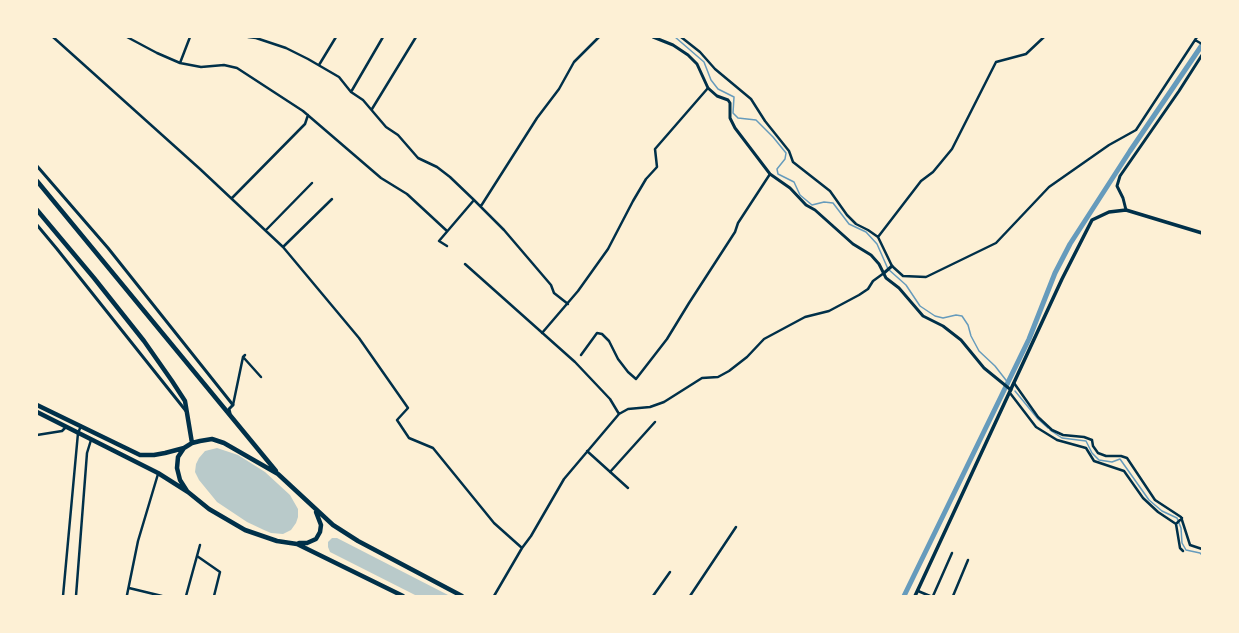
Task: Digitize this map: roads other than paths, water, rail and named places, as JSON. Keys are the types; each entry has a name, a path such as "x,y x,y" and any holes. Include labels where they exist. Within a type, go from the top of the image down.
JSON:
{"highway":[{"path":"37,181 278,474 334,526 358,541 462,596"},
{"path":"37,210 144,341 185,401 192,443"},
{"path":"37,405 140,454 154,455 184,448 192,443 212,440 224,443 278,474"},
{"path":"37,412 158,473 188,492 209,509 245,530 277,541 297,544 307,543 316,539 320,532 321,525 318,515 312,506"},
{"path":"184,448 178,457 177,468 180,480 188,492"},
{"path":"297,544 403,596"}],"main road":[{"path":"915,596 1062,279 1092,220 1109,212 1126,210 1202,233"}],"street":[{"path":"53,37 232,198 283,246 359,338 408,408 397,420 409,438 433,448 494,523 522,548"},
{"path":"127,37 180,63 201,67 224,65 237,68 308,115 381,178 407,194 447,231"},
{"path":"180,63 190,37"},
{"path":"248,37 256,38 286,48 339,77 351,92 364,100 386,127 398,135 418,158 437,167 481,206 504,230 551,285 554,293 568,304"},
{"path":"319,65 336,37"},
{"path":"351,92 383,37"},
{"path":"372,109 416,37"},
{"path":"481,206 536,118 559,89 574,62 599,37"},
{"path":"653,37 673,45 688,55 697,64 708,88 717,96 728,100 730,103 730,118 735,128 770,174 790,188 806,205 815,210 853,244 871,255 885,272 886,278 899,288 923,316 943,326 961,340 984,368 1002,382 1036,427 1057,440 1086,448 1094,461 1124,471 1142,498 1158,512 1176,524 1180,548 1183,551"},
{"path":"681,37 700,52 715,69 751,99 789,151 793,162 830,191 856,224 868,230 878,238 891,267 903,276 926,277 996,243 1049,187 1109,145 1136,130 1196,39 1202,44"},
{"path":"878,238 920,181 933,172 952,149 996,62 1026,54 1044,37"},
{"path":"1126,210 1123,198 1117,186 1120,176 1202,55"},
{"path":"542,333 568,304 608,249 646,179 657,167 655,149 708,88"},
{"path":"232,198 305,124 308,115"},
{"path":"37,166 127,272 233,406"},
{"path":"581,355 597,333 602,334 609,341 618,359 628,372 636,379 667,340 735,232 738,223 770,174"},
{"path":"266,230 312,183"},
{"path":"283,246 332,199"},
{"path":"447,246 439,241 474,200"},
{"path":"37,226 58,248 187,412"},
{"path":"465,264 575,362 610,399 620,414"},
{"path":"494,596 564,479 620,414 628,410 650,407 664,402 702,378 718,377 729,371 747,357 764,339 805,317 829,311 859,295 868,289 873,281 891,267"},
{"path":"230,416 229,409 233,406 244,356 261,377"},
{"path":"1014,383 1038,417 1052,430 1063,435 1084,437 1092,440 1093,446 1098,453 1106,456 1121,456 1127,458 1155,500 1182,518 1190,545 1202,549"},
{"path":"610,472 655,422"},
{"path":"63,596 78,433 82,426"},
{"path":"37,435 62,431 66,427"},
{"path":"76,596 87,453 91,440"},
{"path":"587,452 628,488"},
{"path":"127,595 138,541 158,473"},
{"path":"1176,524 1182,518"},
{"path":"690,596 736,527"},
{"path":"186,596 200,545"},
{"path":"933,596 952,553"},
{"path":"197,556 220,572 214,596"},
{"path":"953,596 968,560"},
{"path":"653,596 670,572"},
{"path":"129,588 162,596"},
{"path":"918,591 930,596"}],"waterway":[{"path":"675,37 704,62 711,80 718,89 734,97 733,113 738,118 756,120 786,153 785,159 777,169 778,174 794,182 800,195 812,205 824,202 833,203 849,224 866,232 877,244 888,269 906,285 920,306 935,316 943,318 956,315 962,316 968,325 971,336 979,351 995,366 1009,384"},
{"path":"904,596 1029,339 1055,273 1070,244 1130,151 1202,45"},
{"path":"1015,391 1038,419 1048,428"},
{"path":"1050,430 1062,438 1086,441 1092,453 1099,460 1112,462 1120,459 1149,500 1162,511 1177,518 1181,528 1182,543 1186,550 1200,553 1202,555"}]}
